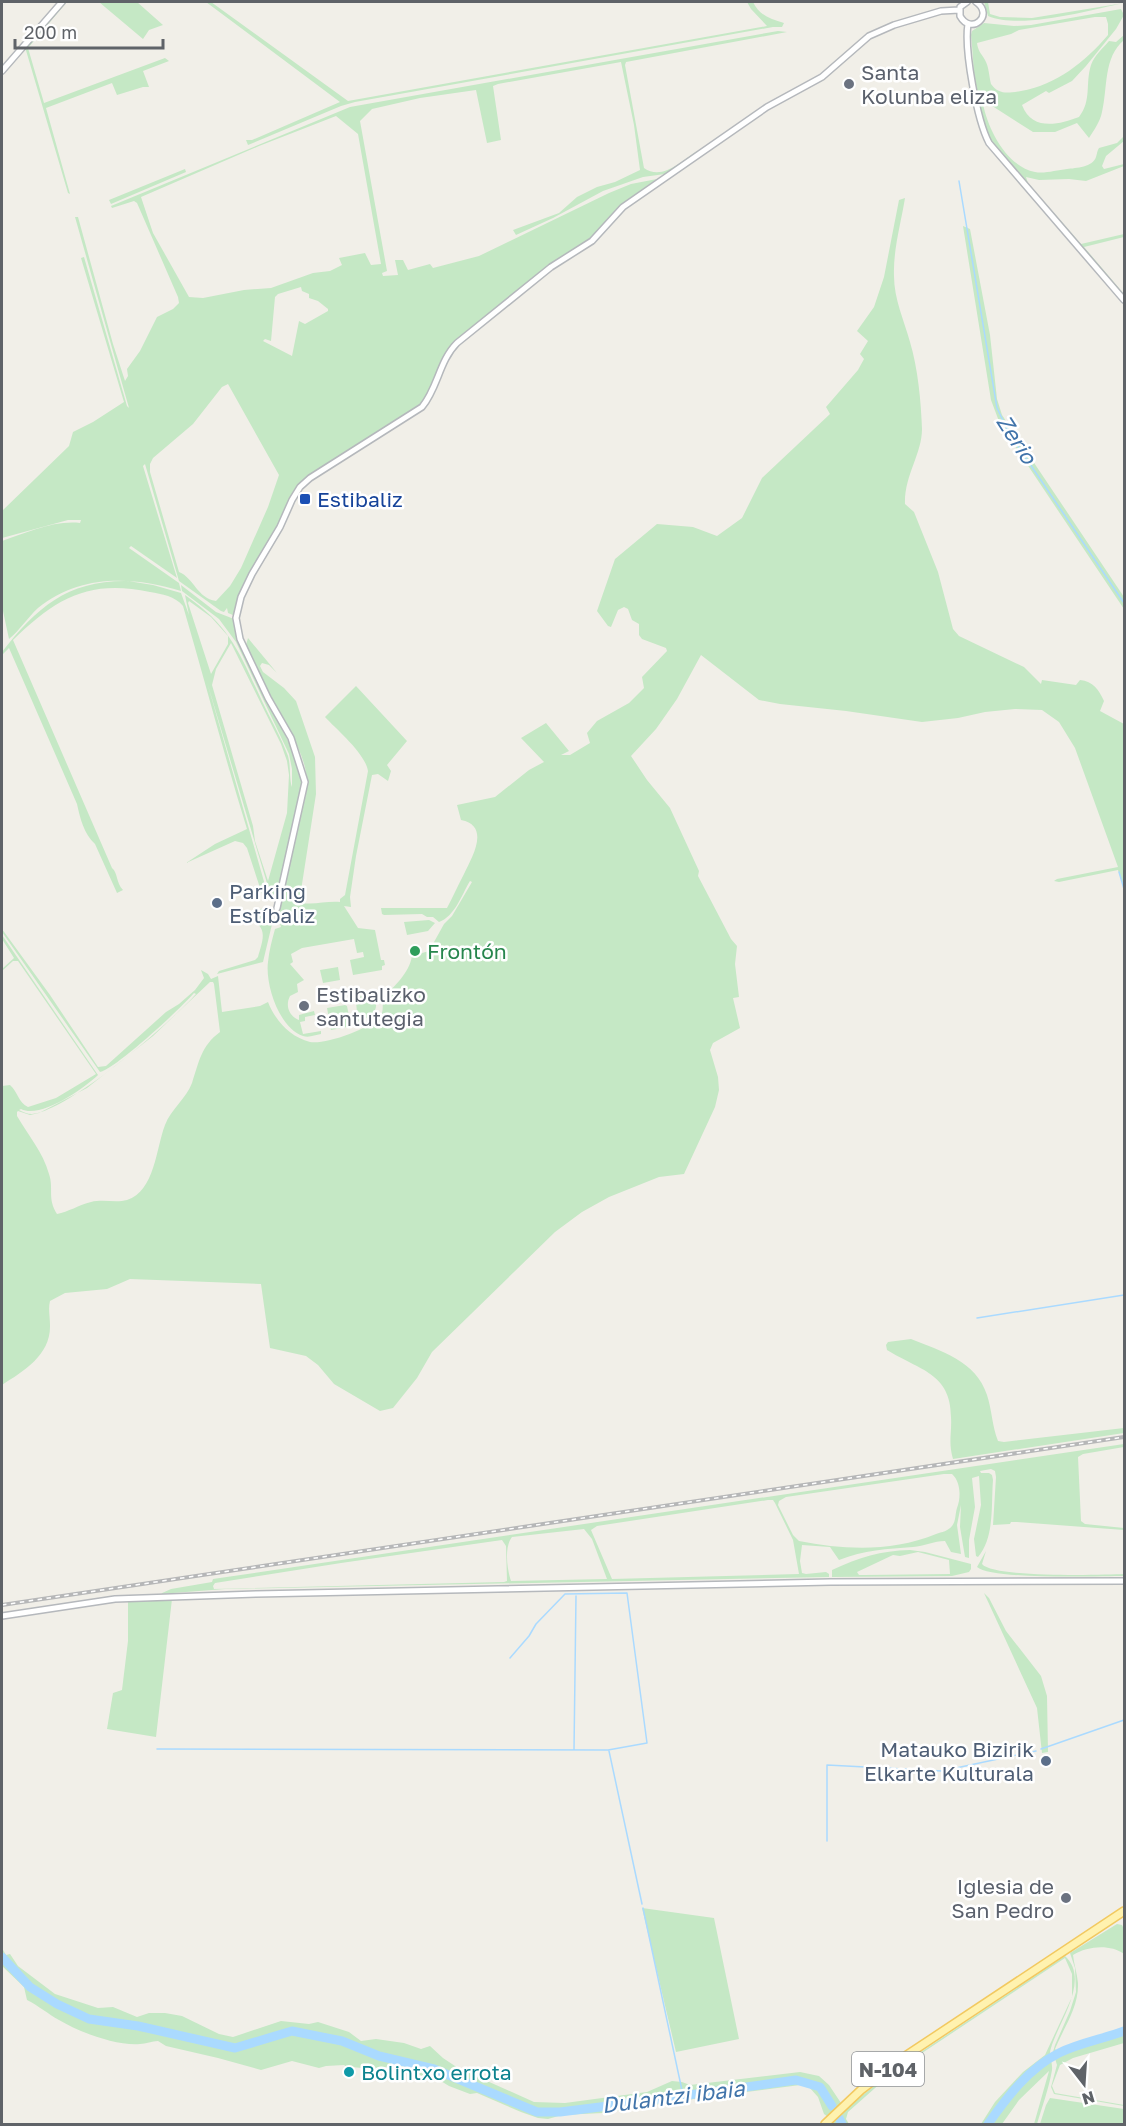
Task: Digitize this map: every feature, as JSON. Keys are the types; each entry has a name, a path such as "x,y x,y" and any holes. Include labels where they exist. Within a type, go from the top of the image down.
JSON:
{"main road":[{"name":"N-104","path":"825,2124 861,2090 908,2055 1125,1911"}],"street":[{"path":"2,71 62,2"},
{"path":"277,908 305,782 291,738 268,698 240,639 236,618 244,589 283,522 300,487 310,478 422,407 434,390 445,358 457,343 551,267 592,241 623,207 767,107 822,77 869,36 894,25 941,11 959,10 967,2"},
{"path":"959,10 961,19 968,24 976,23 982,18 982,7 976,2"},
{"path":"968,24 967,34 976,107 980,124 989,143 1125,300"},
{"path":"2,1616 115,1599 246,1594 819,1582 1125,1581"}],"green space":[{"path":"64,2 67,2 28,48 44,103 165,58 169,61 143,71 149,87 117,95 112,83 46,108 70,194 25,47"},
{"path":"99,2 137,2 163,25 149,30 143,39"},
{"path":"206,2 211,2 348,101 767,26 747,2 753,2 766,16 784,23 782,27 355,102 248,145 246,140 252,140 340,102"},
{"path":"984,2 988,2 990,14 1000,17 1032,18 1124,3 1075,14 1018,21 988,16"},
{"path":"1121,9 1124,15 1116,29 1072,81 1049,93 1046,91 1022,105 1032,119 1046,124 1079,117 1086,104 1092,62 1109,41 1116,42 1124,35 1124,40 1117,47 1109,64 1101,116 1089,138 1077,123 1055,132 1033,132 986,102 983,104 989,124 1000,145 1015,162 1035,172 1088,165 1094,160 1099,148 1117,143 1124,136 1124,141 1106,156 1102,166 1104,169 1124,164 1124,166 1086,181 1039,180 1026,177 1028,183 1081,244 1124,234 1124,237 1084,247 1124,294 1124,298 991,143 985,131 976,90 972,31 984,23 1031,25","holes":["1106,17 1108,35 1080,63 1058,78 1034,88 1012,92 1001,92 991,84 985,60 977,43 1019,30"]},
{"path":"778,31 787,32 626,62 644,168 658,172 665,171 697,151 665,174 643,177 603,191 516,235 513,230 559,213 577,197 640,170 634,125 621,62 493,86 501,140 487,143 476,90 420,98 372,109 360,121 387,271 382,273 383,276 398,275 395,260 403,260 408,270 430,264 433,268 479,256 609,193 631,184 657,179 626,201 609,217 598,233 585,244 550,265 457,339 449,348 440,364 432,388 418,408 304,480 244,584 233,615 228,613 227,608 224,612 221,611 179,581 145,464 143,466 177,578 131,546 129,548 179,583 181,591 125,581 107,581 71,589 38,608 9,639 2,611 2,541 40,528 60,523 80,523 81,520 68,520 2,538 2,511 69,446 73,432 124,402 81,258 84,257 129,408 75,217 78,217 125,381 128,376 127,369 140,351 157,317 173,309 179,303 137,203 134,201 112,208 111,206 350,107","holes":["336,116 358,134 381,264 371,265 365,253 339,258 342,265 330,271 313,273 271,288 244,290 203,298 189,297 153,233 141,197 259,146","301,287 302,291 309,294 309,298 318,301 328,309 305,324 299,321 292,356 263,341 265,339 271,341 275,297","228,384 279,475 268,507 241,568 230,586 216,601 204,596 179,572 150,472 150,464 153,458 193,424 222,387"]},
{"path":"185,169 186,172 111,204 109,200"},
{"path":"905,198 895,256 894,285 915,363 922,429 919,447 907,484 905,504 914,512 938,572 953,629 959,636 1024,667 1041,684 1042,680 1076,685 1080,680 1089,682 1098,690 1104,701 1100,711 1124,724 1124,888 1118,870 1059,882 1054,881 1118,867 1075,748 1059,722 1042,710 1015,709 985,712 922,722 780,704 759,700 701,655 677,699 656,729 631,756 670,808 699,871 698,876 731,939 737,946 735,964 739,997 733,998 740,1028 713,1043 710,1050 718,1077 719,1090 715,1107 684,1174 659,1177 609,1197 582,1212 555,1232 432,1352 417,1378 393,1408 380,1411 334,1384 318,1365 306,1356 270,1348 261,1284 130,1279 107,1289 65,1293 50,1301 49,1336 41,1353 27,1368 2,1385 2,1086 10,1085 28,1107 56,1098 96,1074 18,961 13,961 2,971 14,958 2,939 2,935 98,1075 72,1095 50,1106 39,1110 19,1110 32,1114 44,1111 30,1115 17,1112 17,1116 46,1166 50,1179 52,1203 57,1214 91,1202 127,1200 143,1188 153,1168 165,1125 189,1089 205,1049 220,1032 214,984 210,982 172,1018 196,994 194,993 134,1049 100,1072 2,929 98,1067 106,1066 166,1012 195,990 204,978 201,970 211,979 218,976 222,1012 260,1006 268,1002 284,1027 310,1042 338,1038 360,1030 378,1019 382,1013 382,999 404,974 412,956 429,951 472,882 470,881 449,915 439,922 433,917 422,914 382,914 381,908 447,908 477,843 475,829 470,823 461,820 457,805 495,797 529,770 544,762 521,738 546,723 569,751 561,755 570,755 590,743 587,733 597,721 629,703 644,688 642,677 667,651 666,648 642,639 639,635 639,624 632,620 628,609 624,607 618,610 611,627 597,611 615,559 657,524 693,527 717,536 742,518 762,478 830,414 826,407 858,370 864,359 860,354 868,341 857,331 874,307 884,277 899,200"},
{"path":"963,226 970,229 990,335 997,399 1002,415 1124,597 1124,609 1000,424 991,400"},
{"path":"128,581 181,593 189,615 185,595 201,607 213,618 224,630 232,642 240,654 282,742 289,760 292,787 289,754 236,642 219,619 182,591 181,585 216,612 234,619 239,642 294,753 302,781 276,900 272,900 207,682 269,899 263,897 247,848 243,843 235,841 186,863 215,844 247,829 183,606 164,595 109,588 91,590 59,603 13,640 123,890 117,893 95,844 85,831 77,804 9,648 2,655 15,636 41,609 71,591 107,582","holes":["189,601 211,617 228,636 228,644 211,674","231,643 281,744 287,761 289,775 287,813 268,881 212,685 216,669"]},
{"path":"248,638 277,673 269,665 262,663 260,666 263,672 284,688 296,701 315,757 316,794 300,897 302,903 340,902 345,895 368,771 356,749 325,717 356,686 407,741 387,765 391,771 388,781 378,774 372,775 356,856 350,897 351,907 344,906 358,928 375,930 381,960 384,960 385,965 382,966 382,970 353,975 350,960 364,957 363,952 357,953 354,939 302,948 291,954 293,962 290,964 304,980 297,984 298,992 290,996 288,1007 290,1013 299,1020 299,1015 314,1011 315,1015 305,1017 305,1021 300,1022 303,1034 321,1031 321,1034 310,1037 294,1031 281,1015 271,993 268,971 269,954 275,929 281,927 278,917 306,794 306,770 298,746 270,696 246,645"},
{"path":"269,909 273,920 263,962 217,974 219,971 255,960 258,957 263,934 256,923 255,916 258,910"},
{"path":"429,920 435,923 428,931 407,935 404,922"},
{"path":"338,967 340,980 323,983 320,970"},
{"path":"365,995 374,998 376,1007 370,1016 358,1022 356,1002 359,997"},
{"path":"345,1005 350,1021 347,1027 331,1030 327,1008"},
{"path":"111,1069 93,1082 77,1093"},
{"path":"911,1339 956,1359 975,1374 987,1395 998,1441 1124,1428 1124,1433 953,1459 950,1402 946,1391 931,1374 887,1350 888,1342"},
{"path":"1124,1444 1124,1447 1083,1454 1078,1457 1081,1521 1085,1524 1124,1528 1124,1530 1017,1522 993,1525 995,1471 991,1469 980,1471 992,1475 993,1480 990,1530 978,1557 974,1539 981,1505 979,1476 972,1478 975,1507 969,1540 969,1558 965,1557 960,1527 961,1505 957,1525 961,1554 951,1552 945,1541 867,1552 839,1560 830,1547 802,1545 800,1561 802,1573 826,1572 829,1577 225,1589 160,1594 171,1589 212,1582 213,1579","holes":["944,1474 952,1474 955,1477 960,1495 954,1522 947,1530 902,1544 868,1548 799,1541 793,1535 778,1505 779,1501 786,1497","773,1500 793,1540 799,1574 612,1579 591,1530 597,1526","584,1529 592,1539 607,1579 511,1581 507,1552 512,1537","502,1540 506,1546 507,1581 214,1589 213,1586 215,1583"]},
{"path":"899,1551 925,1552 971,1564 971,1569 969,1572 952,1576 832,1577 832,1570 852,1562 880,1553","holes":["918,1552 949,1560 950,1574 859,1575 857,1572 893,1555 900,1556"]},
{"path":"986,1551 982,1564 1006,1572 1049,1575 1124,1574 1124,1576 1071,1577 1002,1574 977,1567"},
{"path":"984,1593 989,1598 1006,1631 1041,1676 1047,1696 1048,1752 1042,1753 1037,1708"},
{"path":"172,1599 156,1737 107,1729 113,1693 122,1690 128,1641 128,1601"},
{"path":"642,1908 714,1918 739,2039 676,2052"},
{"path":"1117,1924 1122,1925 1124,1929 1124,1954 1099,1947 1073,1955 1078,1983 1078,1992 1070,2017 1055,2049 1057,2051 1124,2028 1124,2043 1073,2058 1060,2065 1052,2086 1055,2093 1124,2106 1054,2094 1051,2087 1057,2065 1053,2052 1076,1992 1075,1968 1070,1953"},
{"path":"2,1948 6,1955 10,1954 18,1966 55,1994 98,2008 113,2007 137,2017 149,2013 182,2016 219,2034 233,2037 281,2021 309,2024 318,2022 349,2032 361,2041 376,2039 404,2043 421,2049 430,2046 458,2068 534,2102 565,2103 647,2092 672,2081 690,2085 800,2072 819,2076 829,2085 841,2103 828,2117 824,2114 818,2097 809,2087 800,2085 603,2113 562,2115 548,2119 521,2112 477,2093 470,2094 436,2078 419,2075 397,2064 390,2064 382,2070 352,2067 351,2070 344,2065 319,2068 292,2061 261,2070 166,2046 158,2041 140,2044 120,2043 77,2029 27,2000 24,1987 2,1966"},
{"path":"1065,1956 1072,1966 1075,1977 1072,1996 1072,1974 1065,1958 892,2073 848,2112 846,2119 849,2124 831,2124 894,2070"},
{"path":"1071,1999 1051,2048 1052,2070 1037,2124 1034,2124 1049,2071 1019,2100 1002,2124 981,2124 995,2102 1023,2072 1045,2055"},
{"path":"1050,2098 1124,2109 1124,2124 1040,2124"}],"waterway":[{"name":"Zerio","path":"959,181 997,408 1009,433 1124,603"},
{"path":"1119,872 1124,889"},
{"path":"977,1318 1124,1295"},
{"path":"157,1749 608,1750 647,1743 627,1593 565,1594 536,1624 510,1658"},
{"path":"574,1750 576,1596"},
{"path":"1041,1749 1124,1720"},
{"path":"609,1751 642,1904"},
{"path":"827,1841 827,1765 942,1771 1036,1751"},
{"path":"643,1908 683,2095"},
{"name":"Dulantzi ibaia","path":"2,1957 30,1987 57,2004 89,2019 138,2026 235,2048 292,2031 342,2041 379,2056 434,2069 537,2112 560,2112 796,2080 820,2087 832,2106"},
{"name":"Dulantzi ibaia","path":"988,2124 1019,2084 1048,2059 1075,2046 1124,2031"},
{"name":"Dulantzi ibaia","path":"839,2118 842,2124"}],"railway":[{"path":"2,1605 1124,1437"}],"place":[{"name":"Santa Kolunba eliza","path":"849,84"},
{"name":"Estibaliz","path":"305,499"},
{"name":"Parking Estíbaliz","path":"217,903"},
{"name":"Frontón","path":"415,951"},
{"name":"Estibalizko santutegia","path":"304,1006"},
{"name":"Matauko Bizirik Elkarte Kulturala","path":"1046,1761"},
{"name":"Iglesia de San Pedro","path":"1066,1898"},
{"name":"Bolintxo errota","path":"349,2072"}]}
